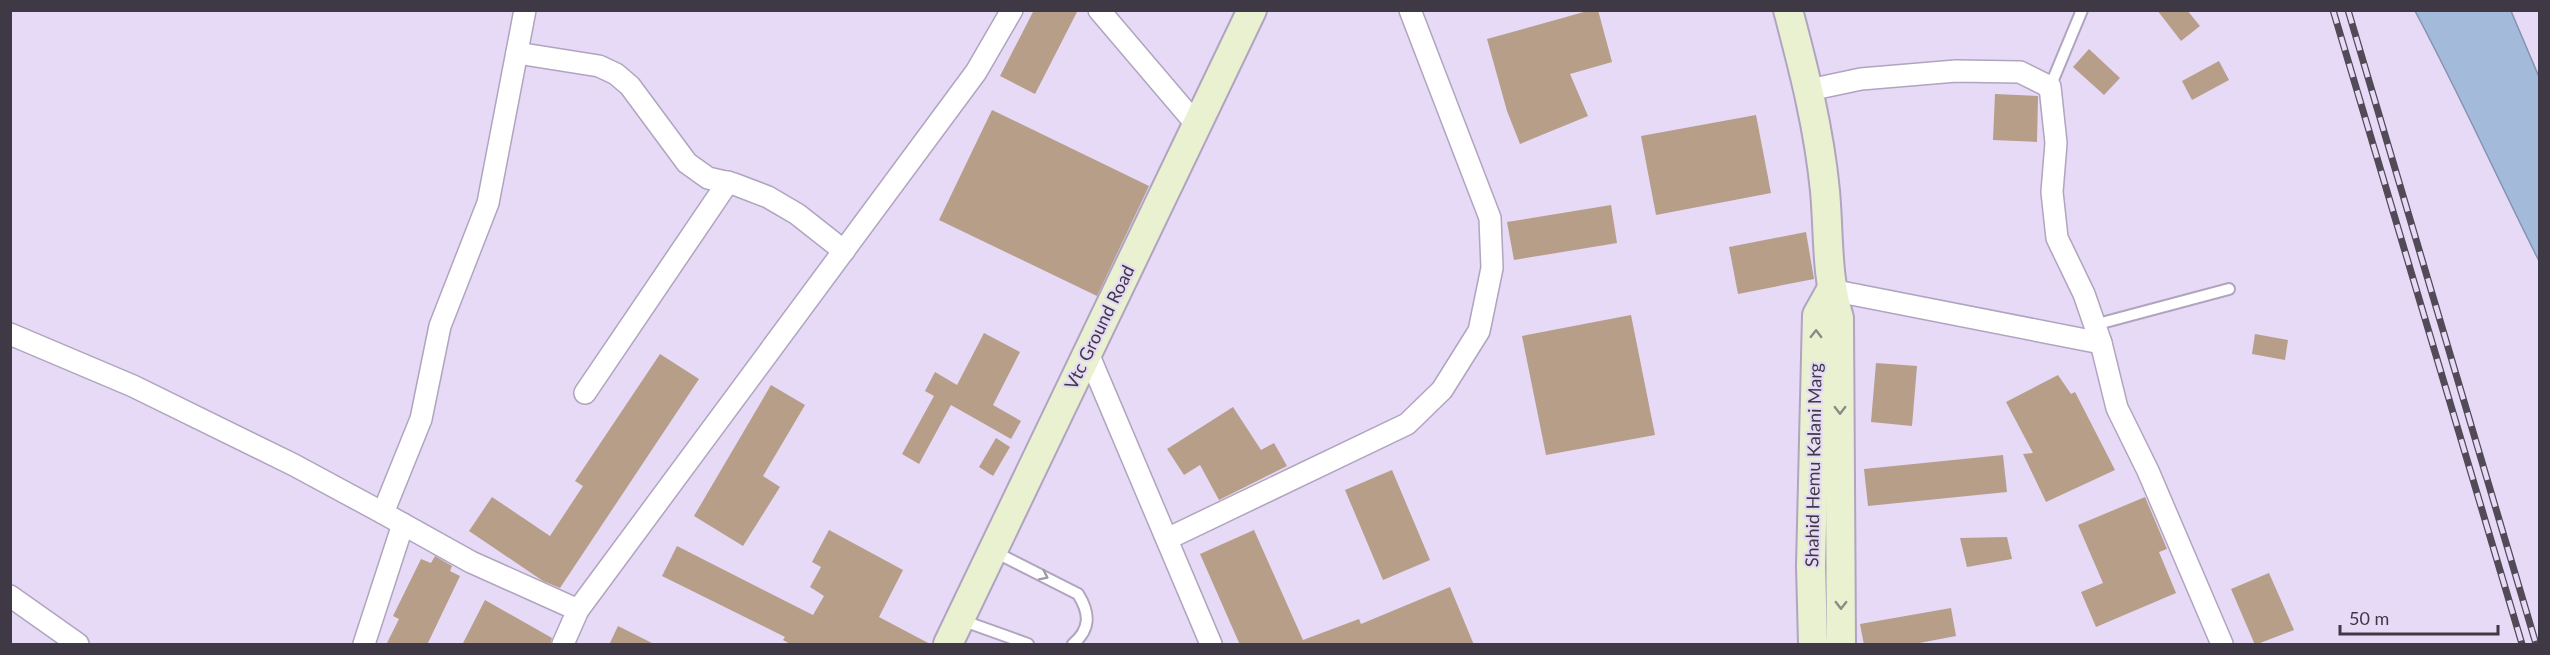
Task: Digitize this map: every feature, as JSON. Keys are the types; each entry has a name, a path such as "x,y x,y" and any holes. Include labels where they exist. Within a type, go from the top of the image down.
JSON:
{"main road":[{"name":"Vtc Ground Road","path":"953,632 1252,10"},
{"name":"Shahid Hemu Kalani Marg","path":"1788,10 1809,90 1825,190 1831,290 1839,318 1841,645"},
{"name":"Shahid Hemu Kalani Marg","path":"1813,645 1811,566 1817,315 1831,290"}],"street":[{"path":"384,513 421,419 440,326 488,203 525,10"},
{"path":"563,645 578,610 976,72 1012,10"},
{"path":"1099,10 1196,124"},
{"path":"1167,539 1407,424 1442,390 1479,331 1492,268 1490,218 1410,10"},
{"path":"517,53 599,66 616,74 630,86 687,163 708,178 768,197 788,208 844,250"},
{"path":"1809,90 1861,79 1956,71 2020,72 2050,87 2056,143 2052,192 2057,238 2084,294 2098,334 2117,408 2148,471 2222,645"},
{"path":"585,393 728,183"},
{"path":"1831,290 2098,334"},
{"path":"10,334 144,392 294,465 471,562 578,610"},
{"path":"1088,351 1211,645"},
{"path":"364,645 403,524"},
{"path":"10,596 78,645"}],"lane":[{"path":"2050,87 2082,10"},
{"path":"2098,334 2229,289"},
{"path":"992,550 1078,594 1086,607 1088,621 1082,637 1073,645"},
{"path":"953,632 1028,645"}],"water":[{"path":"2415,11 2511,11 2539,77 2539,261 2447,73"}],"building":[{"path":"1034,10 1078,10 1035,94 1000,76"},
{"path":"1598,10 1612,62 1570,74 1588,116 1520,144 1507,111 1487,39"},
{"path":"2157,10 2187,10 2200,26 2181,41"},
{"path":"2089,49 2120,78 2104,95 2073,67"},
{"path":"2219,61 2229,80 2192,100 2182,81"},
{"path":"1995,94 2038,96 2037,142 1993,140"},
{"path":"992,110 1149,186 1097,296 939,220"},
{"path":"1756,115 1771,193 1656,215 1641,136"},
{"path":"1611,205 1617,243 1514,260 1507,222"},
{"path":"1806,232 1814,279 1738,294 1729,247"},
{"path":"1631,315 1655,435 1546,455 1522,336"},
{"path":"984,333 1020,352 993,405 1021,421 1011,439 951,405 919,464 902,454 934,396 925,391 935,372 957,385"},
{"path":"2255,334 2288,340 2285,360 2252,354"},
{"path":"660,354 699,379 560,588 543,581 469,531 492,497 550,536 583,486 575,481"},
{"path":"1876,363 1917,366 1912,426 1871,422"},
{"path":"2058,375 2071,394 2075,392 2115,470 2046,502 2023,454 2033,453 2006,402"},
{"path":"771,385 805,405 763,476 780,487 743,546 694,516"},
{"path":"1233,407 1261,450 1274,443 1287,466 1219,500 1200,465 1184,475 1167,449"},
{"path":"996,438 1010,447 993,476 979,467"},
{"path":"2003,455 2007,492 1868,506 1864,469"},
{"path":"1392,470 1430,560 1383,580 1345,490"},
{"path":"2145,497 2167,549 2159,552 2176,593 2096,627 2081,592 2103,583 2078,525"},
{"path":"829,530 903,570 879,617 932,645 792,645 783,640 785,637 662,576 677,546 813,615 824,596 810,587 821,567 812,562"},
{"path":"1254,530 1303,640 1359,619 1361,624 1450,587 1474,645 1240,645 1200,554"},
{"path":"2007,537 2012,559 1967,567 1960,538"},
{"path":"435,556 452,566 450,571 460,576 427,645 386,645 399,619 393,616 421,559 431,563"},
{"path":"2269,573 2294,630 2255,645 2231,589"},
{"path":"485,600 552,638 550,645 462,645"},
{"path":"1951,608 1956,636 1909,645 1864,645 1860,624"},
{"path":"618,626 656,645 609,645"}],"railway":[{"path":"2333,10 2522,644"},
{"path":"2348,10 2536,644"}]}
